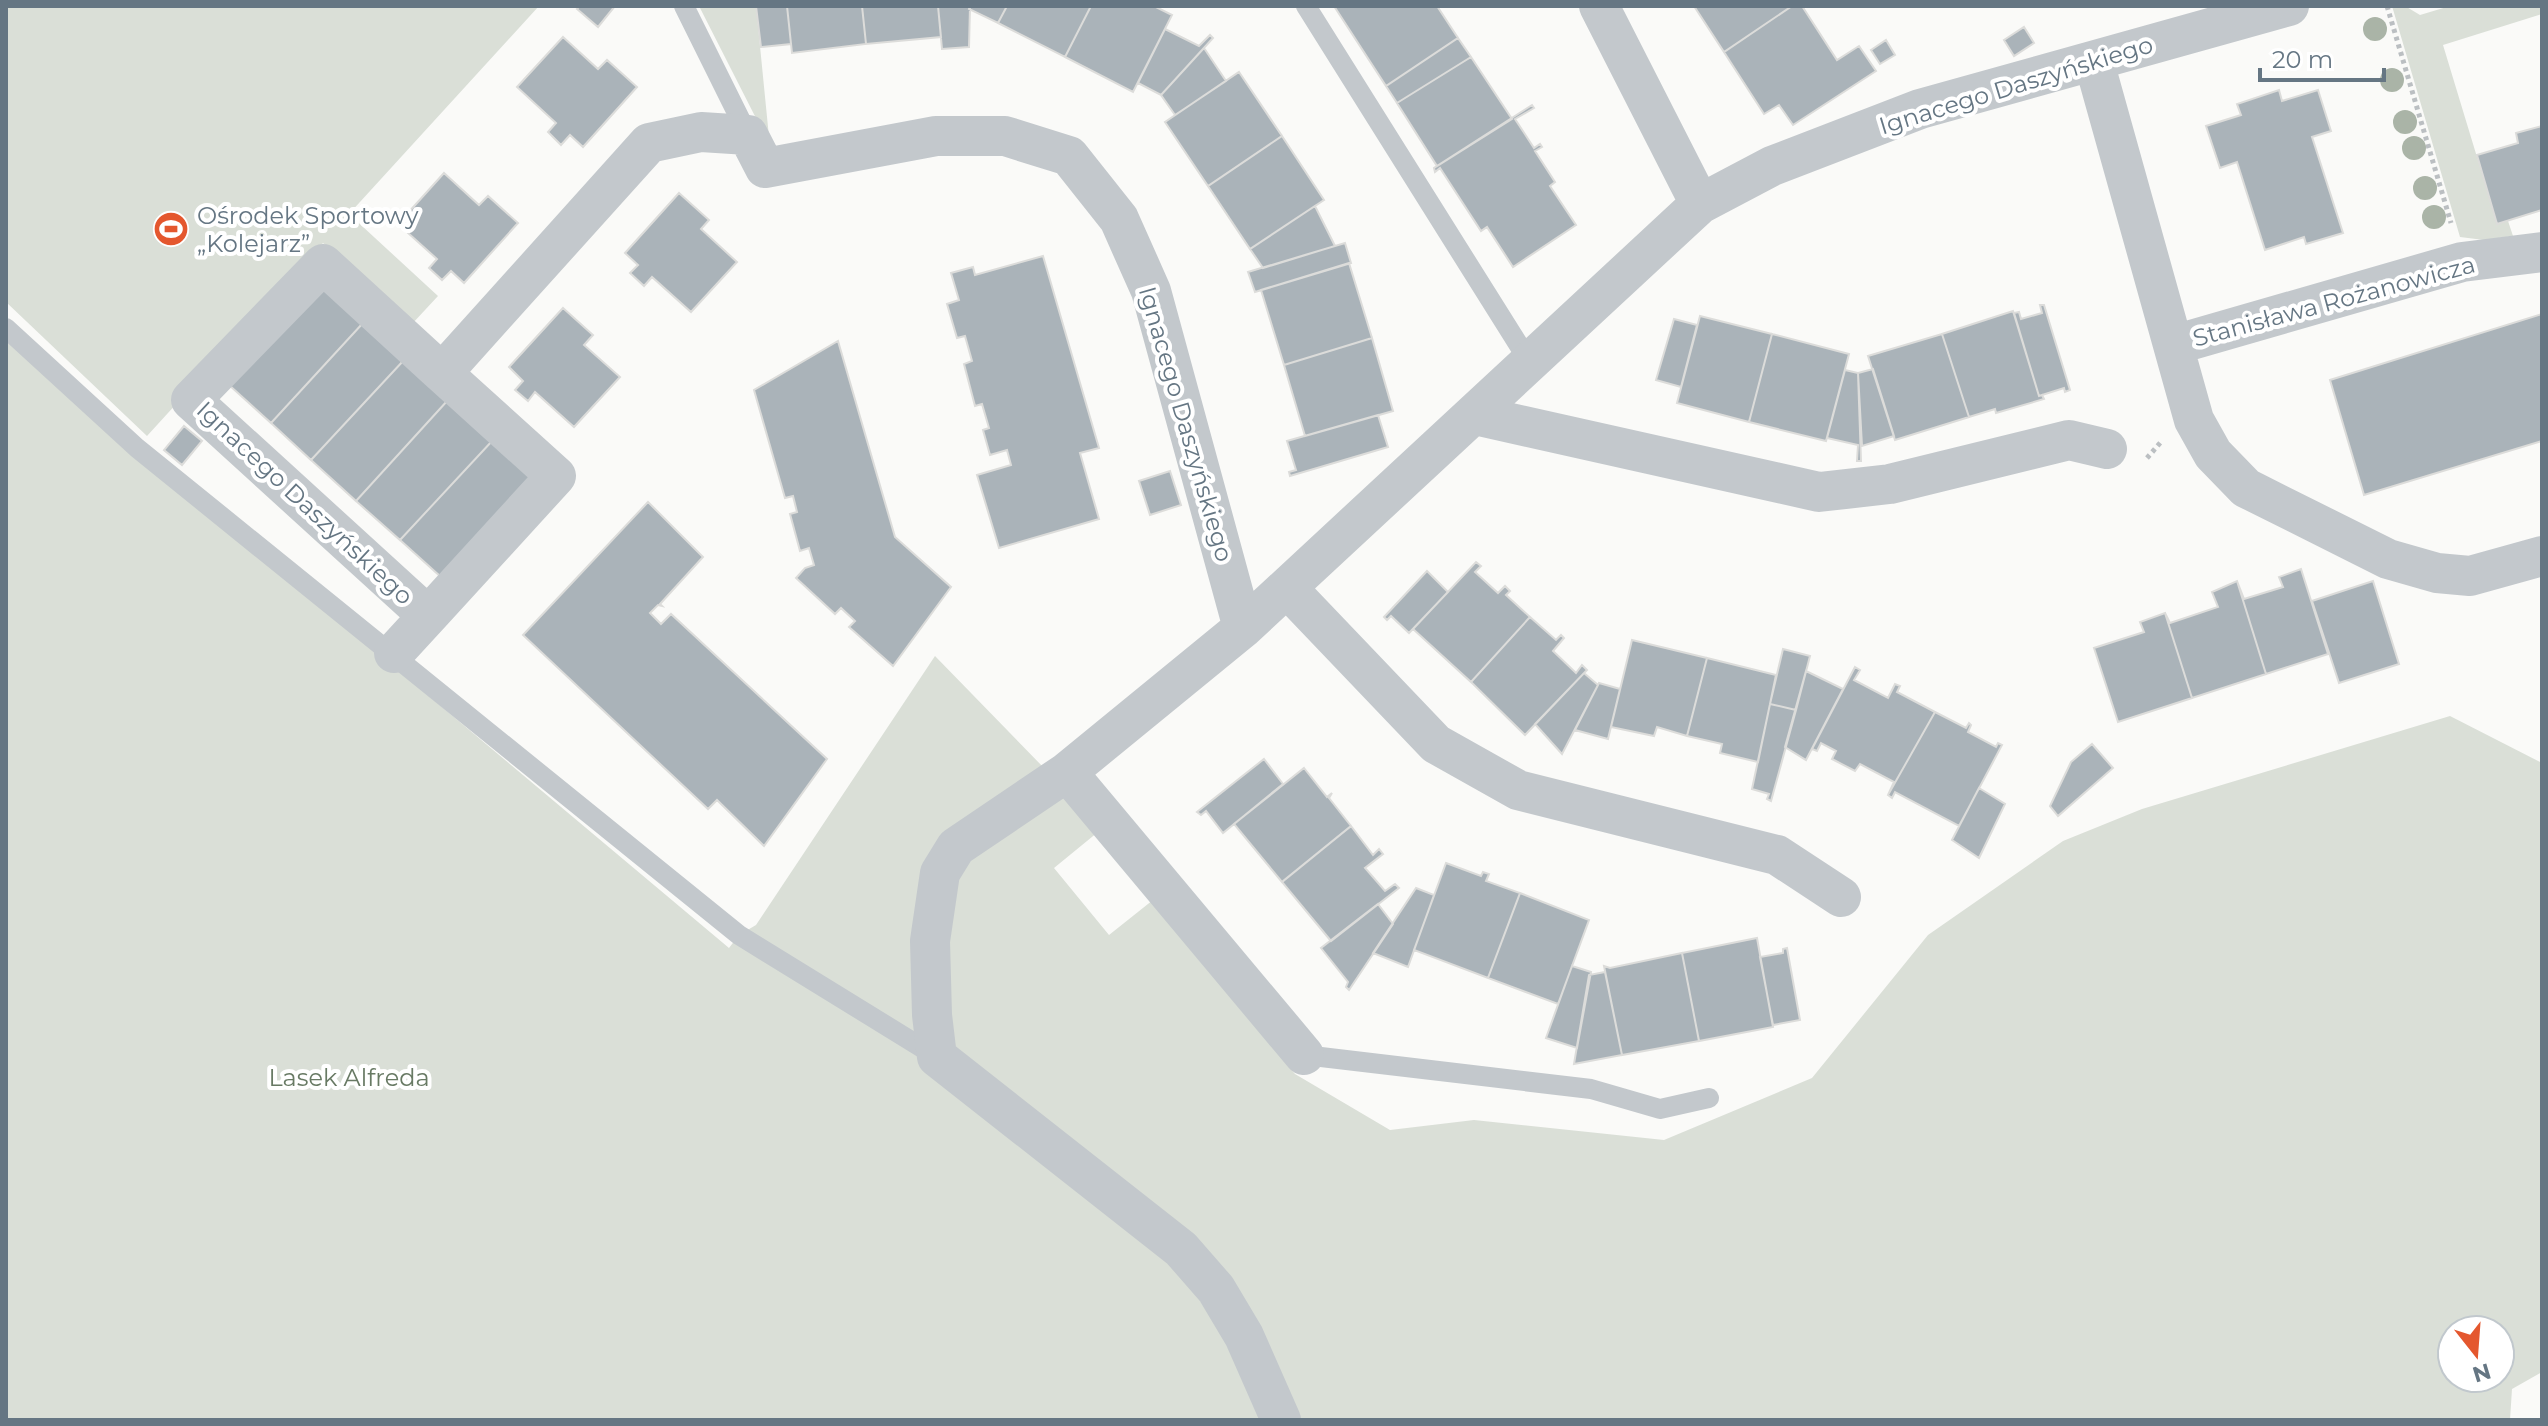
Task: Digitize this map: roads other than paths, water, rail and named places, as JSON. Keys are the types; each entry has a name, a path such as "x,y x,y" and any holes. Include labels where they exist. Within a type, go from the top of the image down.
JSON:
{"street":[{"path":"1599,6 1700,204"},
{"name":"Ignacego Daszyńskiego","path":"937,1057 932,1015 930,941 940,873 956,847 1067,772 1243,628 1700,204 1772,166 1920,109 2289,6"},
{"name":"Stanisława Rożanowicza","path":"2094,62 2194,420 2213,454 2246,488 2388,559 2437,573 2470,576 2542,556"},
{"path":"442,373 649,143 701,132 748,135"},
{"name":"Ignacego Daszyńskiego","path":"748,135 765,168 936,136 1005,136 1069,156 1119,219 1151,291 1243,628"},
{"name":"Stanisława Rożanowicza","path":"2174,345 2462,262 2542,252"},
{"name":"Ignacego Daszyńskiego","path":"394,653 428,616 556,476 323,264 191,400 428,616"},
{"path":"1475,415 1819,492 1890,484 2069,440 2107,449"},
{"path":"1287,588 1436,744 1449,752 1518,790 1777,855 1841,897"},
{"path":"1067,772 1304,1055"},
{"path":"937,1057 1181,1249 1216,1289 1244,1336 1281,1420"}],"lane":[{"name":"Ignacego Daszyńskiego","path":"684,6 748,135"},
{"path":"1306,6 1530,363"},
{"path":"6,328 137,448 739,935 937,1057"},
{"path":"1304,1055 1591,1089 1660,1109 1709,1098"}],"place":[{"name":"Ośrodek Sportowy „Kolejarz”","path":"171,229"}],"park label":[{"name":"Lasek Alfreda","path":"349,1077"}]}
